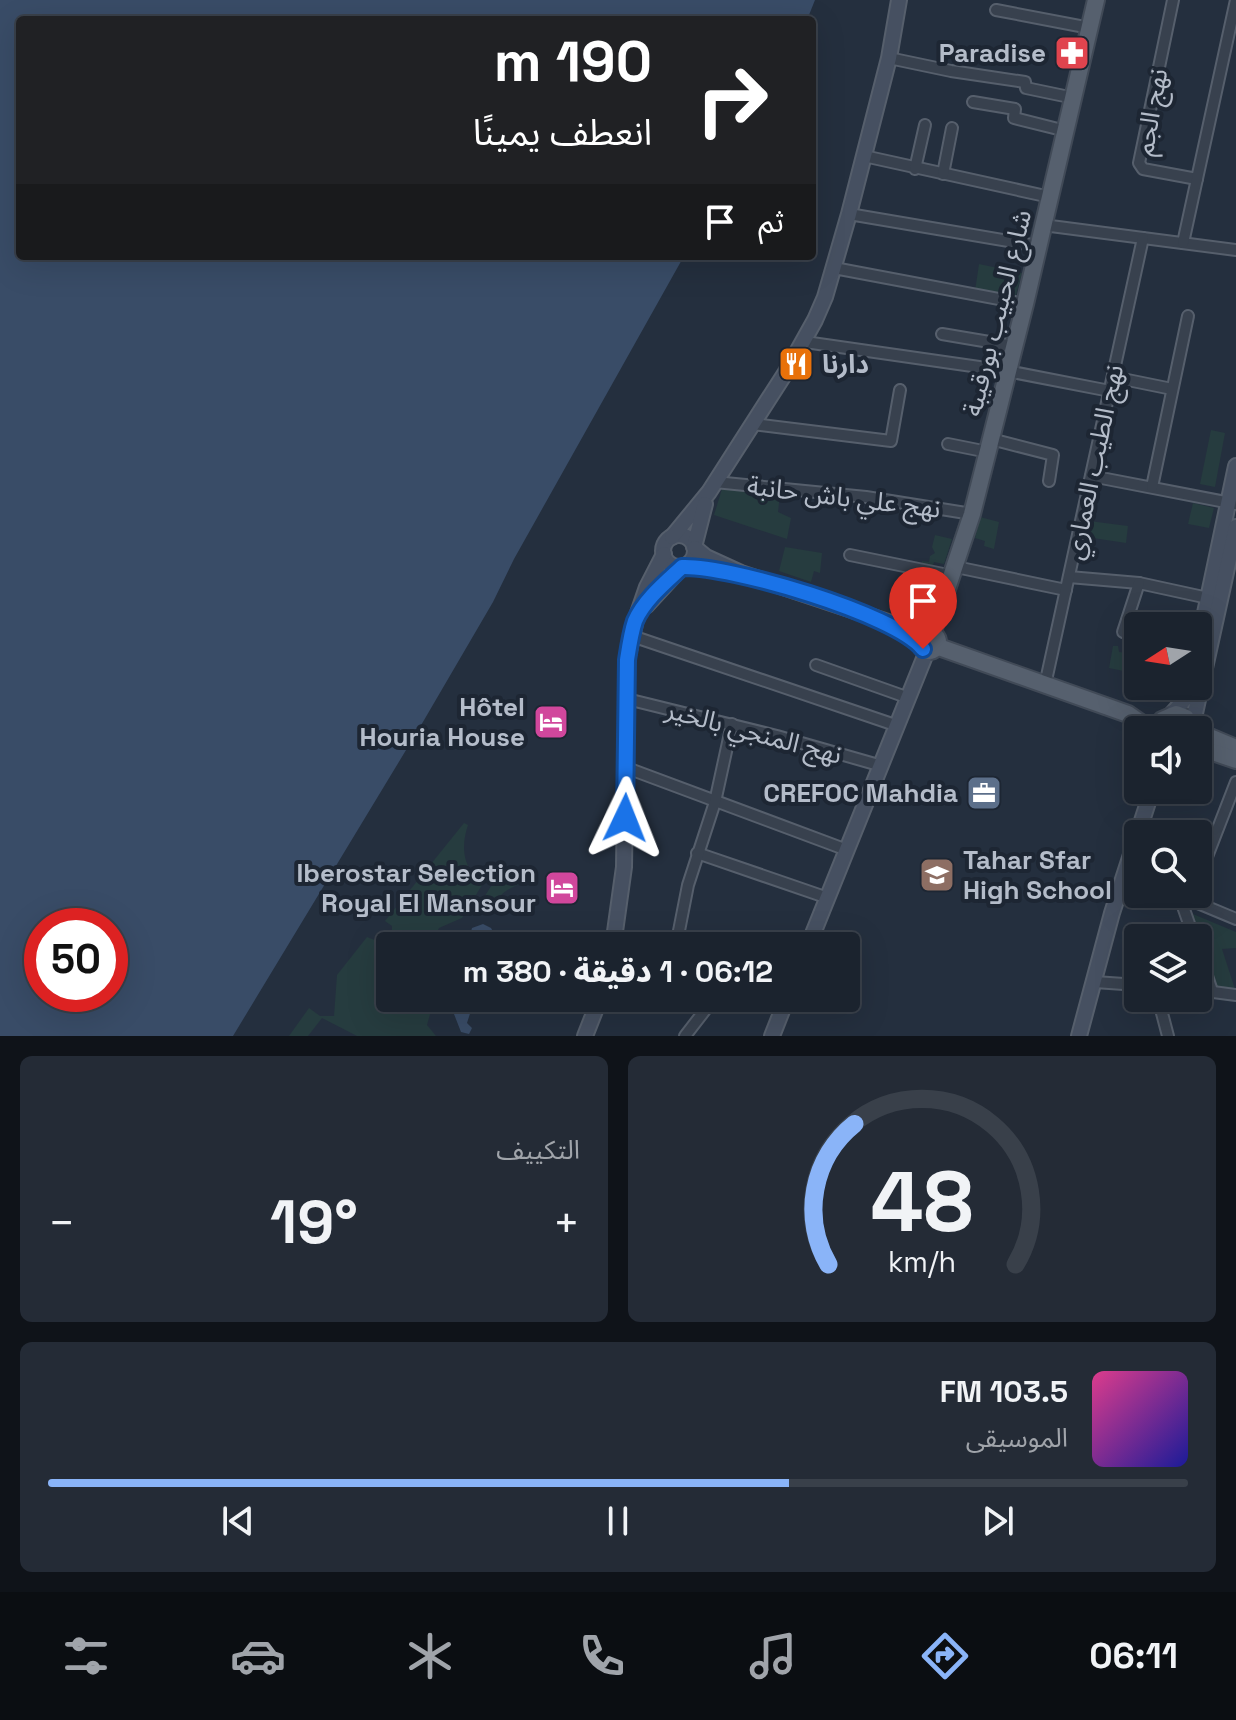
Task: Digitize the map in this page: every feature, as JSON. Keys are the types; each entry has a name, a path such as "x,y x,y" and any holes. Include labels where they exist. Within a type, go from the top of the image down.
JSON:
{"main road":[{"name":"شارع الحبيب بورقيبة","path":"928,642 972,514 1096,0"},
{"path":"928,642 1140,716"},
{"path":"1212,738 1236,748"},
{"path":"1212,752 1236,760"}],"street":[{"path":"615,932 624,867 627,660 636,619 647,587 664,554 664,546 712,487 753,424 805,342 825,297 889,58 899,0"},
{"name":"نهج الجم","path":"1173,0 1139,163 1143,169 1197,179"},
{"path":"1183,243 1236,0"},
{"path":"996,10 1090,28"},
{"path":"889,58 1025,82 1026,88 1074,98"},
{"path":"973,102 1015,109 1014,118 1066,131"},
{"path":"915,169 925,125"},
{"path":"943,174 952,128"},
{"path":"864,156 1050,197"},
{"path":"849,214 1038,246"},
{"path":"1043,225 1236,250"},
{"name":"نهج الطيب العماري","path":"1045,685 1143,238"},
{"path":"834,268 1025,304"},
{"path":"1152,487 1188,316"},
{"path":"942,334 1013,346"},
{"path":"805,342 1007,371 1110,391"},
{"path":"1113,377 1172,389"},
{"path":"753,424 891,441 900,390"},
{"path":"948,444 1053,455 1049,481"},
{"path":"1205,612 1232,503 1236,466"},
{"path":"1091,476 1232,503"},
{"path":"636,619 655,593 691,561 712,487"},
{"name":"نهج علي باش حانبة","path":"712,487 866,497 972,514"},
{"path":"1197,716 1236,527"},
{"path":"672,537 686,537 706,557 741,573 880,619 928,642"},
{"path":"664,554 670,564 741,573"},
{"path":"850,555 1066,590"},
{"path":"1069,577 1139,583 1208,598"},
{"path":"1123,632 1139,583"},
{"path":"632,636 898,726"},
{"name":"شارع الحبيب بورقيبة","path":"814,932 898,726 928,642"},
{"path":"816,665 909,698"},
{"name":"نهج المنجي بالخير","path":"627,699 732,724 882,766"},
{"path":"1169,716 1184,700"},
{"path":"679,932 697,853 715,802 732,724"},
{"path":"627,768 847,850"},
{"path":"1212,844 1236,782"},
{"path":"697,853 828,898"},
{"path":"1079,1036 1124,900"},
{"path":"1212,908 1236,919"},
{"path":"1095,982 1124,984"},
{"path":"1212,991 1236,995"},
{"path":"585,1036 594,1012"},
{"path":"685,1036 703,1012"},
{"path":"772,1036 781,1012"},
{"path":"1162,1012 1168,1036"}],"green space":[{"path":"979,264 1022,273 1015,298 975,291"},
{"path":"1211,430 1225,433 1215,487 1200,484"},
{"path":"722,489 780,494 778,512 791,518 787,539 714,515"},
{"path":"1193,503 1214,508 1209,528 1188,524"},
{"path":"980,517 999,522 994,549 984,546 985,541 975,538"},
{"path":"1089,521 1128,526 1126,543 1086,537"},
{"path":"935,535 952,539 944,564 934,562 933,567 922,565 922,561 929,562 930,556 935,553 932,547"},
{"path":"785,547 822,553 820,573 814,571 811,582 779,571"},
{"path":"1113,646 1118,646 1119,652 1124,653 1124,671 1109,668"},
{"path":"464,823 468,825 464,842 465,858 482,885 462,918 439,928 437,932 392,932 392,926 385,921"},
{"path":"504,866 517,867 520,884 502,894 494,912 487,903 479,905"},
{"path":"1188,912 1236,932 1236,948 1222,949 1235,989 1212,987 1212,924 1192,924"},
{"path":"367,937 376,941 376,1012 431,1012 427,1025 436,1036 357,1036 322,1018 308,1036 289,1036 309,1008 320,1016 334,1016 337,975"}],"water":[{"path":"0,0 815,0 809,16 16,16 16,260 682,260 493,602 233,1036 0,1036"},
{"path":"483,924 493,932 471,932 472,928"},
{"path":"448,1012 471,1012 467,1023 472,1028 469,1034 461,1032 454,1014"}],"place":[{"name":"Paradise","path":"1072,53"},
{"name":"دارنا","path":"796,364"},
{"name":"Hôtel Houria House","path":"551,722"},
{"name":"CREFOC Mahdia","path":"984,793"},
{"name":"Tahar Sfar High School","path":"937,875"},
{"name":"Iberostar Selection Royal El Mansour","path":"562,888"}],"route":[{"path":"625,818 627,660 632,636 636,619 655,593 682,567 741,573 880,619 923,649"}]}
